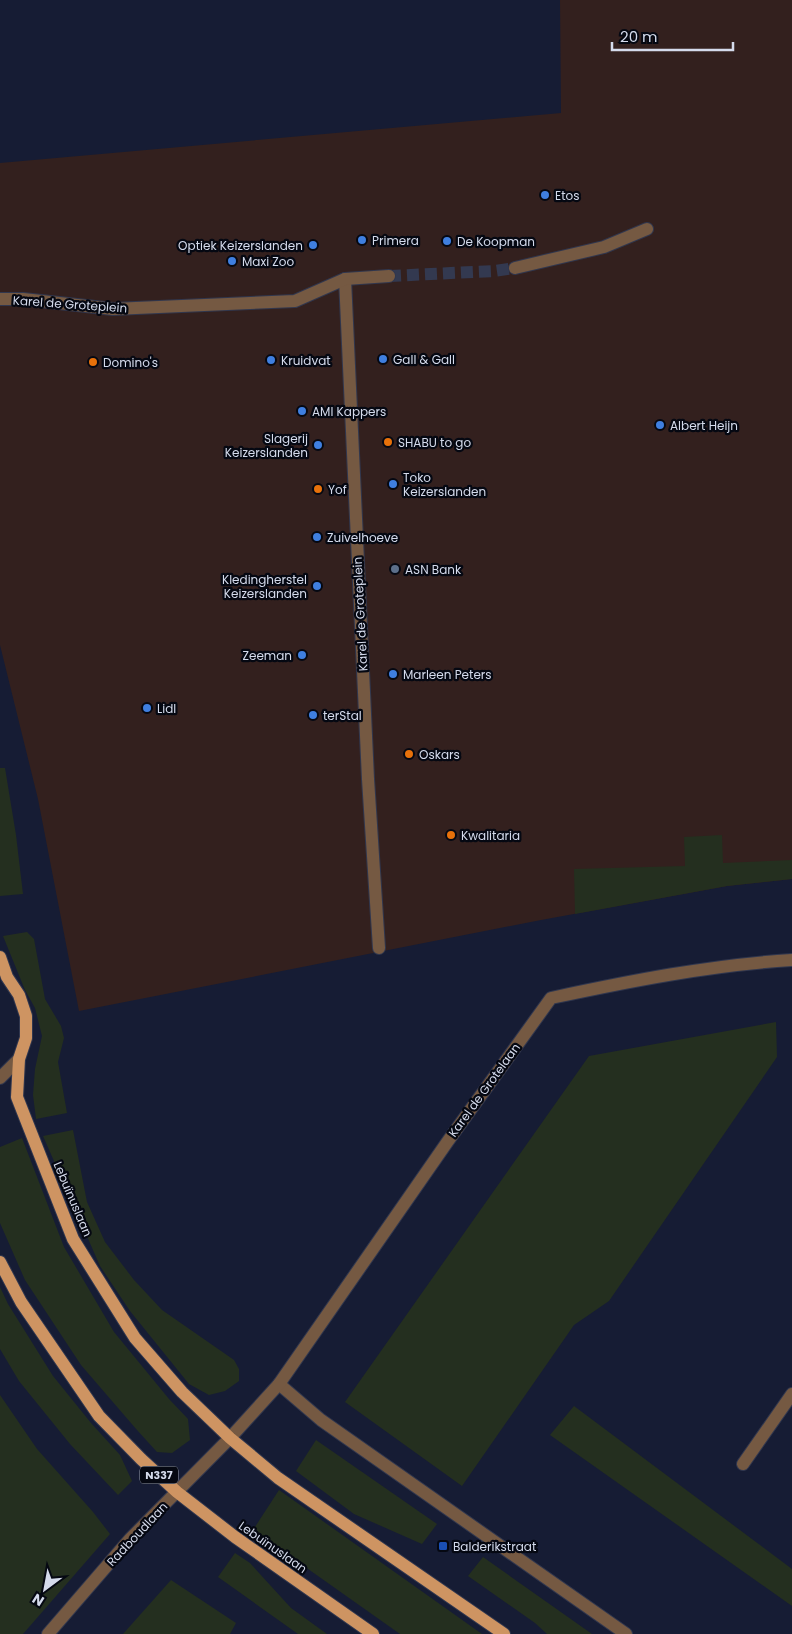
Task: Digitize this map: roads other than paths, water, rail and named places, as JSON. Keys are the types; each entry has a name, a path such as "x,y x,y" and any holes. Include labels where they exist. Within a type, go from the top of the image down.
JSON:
{"main road":[{"name":"Lebuïnuslaan","path":"0,957 3,976 19,995 26,1016 26,1038 19,1059 17,1097 73,1239 135,1338 182,1392 230,1438 278,1478 504,1634"},
{"name":"Lebuïnuslaan","path":"0,1262 21,1302 98,1416 141,1459 177,1492 235,1537 374,1634"}],"street":[{"path":"515,268 604,248 647,229"},
{"name":"Karel de Groteplein","path":"0,299 23,299 113,309 295,300 345,280 390,276"},
{"name":"Karel de Groteplein","path":"345,280 368,779 379,948"},
{"name":"Karel de Grotelaan","path":"279,1384 448,1141 551,998 660,976 761,962 792,960"},
{"path":"0,1078 19,1059"},
{"path":"230,1438 279,1384 322,1420 626,1634"},
{"path":"743,1464 792,1394"},
{"name":"Radboudlaan","path":"48,1634 130,1539 230,1438"}],"tunnel":[{"path":"389,276 494,271 515,268"}],"place":[{"name":"Etos","path":"545,195"},
{"name":"Primera","path":"362,240"},
{"name":"De Koopman","path":"447,241"},
{"name":"Optiek Keizerslanden","path":"313,245"},
{"name":"Maxi Zoo","path":"232,261"},
{"name":"Gall & Gall","path":"383,359"},
{"name":"Kruidvat","path":"271,360"},
{"name":"Domino's","path":"93,362"},
{"name":"AMI Kappers","path":"302,411"},
{"name":"Albert Heijn","path":"660,425"},
{"name":"SHABU to go","path":"388,442"},
{"name":"Slagerij Keizerslanden","path":"318,445"},
{"name":"Toko Keizerslanden","path":"393,484"},
{"name":"Yof","path":"318,489"},
{"name":"Zuivelhoeve","path":"317,537"},
{"name":"ASN Bank","path":"395,569"},
{"name":"Kledingherstel Keizerslanden","path":"317,586"},
{"name":"Zeeman","path":"302,655"},
{"name":"Marleen Peters","path":"393,674"},
{"name":"Lidl","path":"147,708"},
{"name":"terStal","path":"313,715"},
{"name":"Oskars","path":"409,754"},
{"name":"Kwalitaria","path":"451,835"},
{"name":"Balderikstraat","path":"443,1546"}]}
